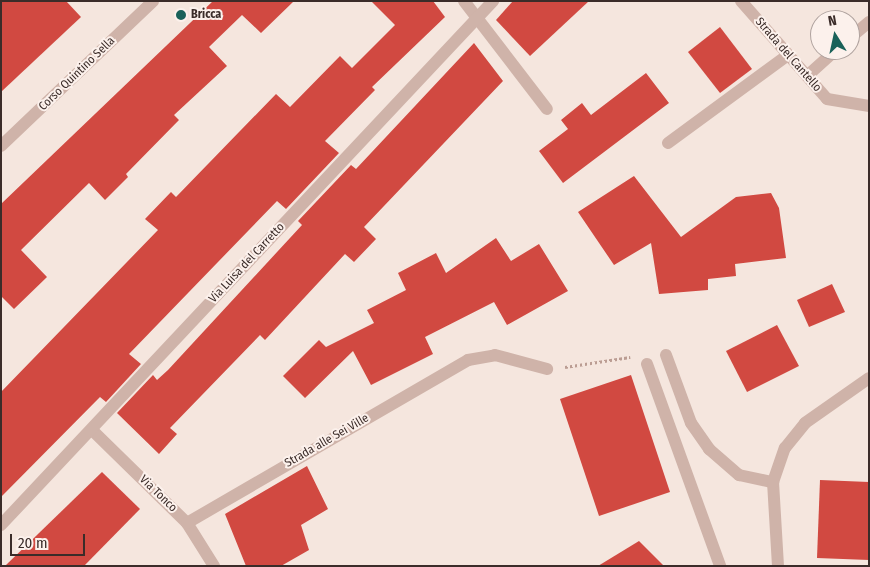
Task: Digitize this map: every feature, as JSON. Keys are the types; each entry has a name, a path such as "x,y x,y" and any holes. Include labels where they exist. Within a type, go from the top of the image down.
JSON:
{"street":[{"name":"Corso Quintino Sella","path":"1,146 153,1"},
{"path":"464,1 547,109"},
{"name":"Via Luisa del Carretto","path":"1,525 493,1"},
{"name":"Strada del Cantello","path":"741,1 827,99 869,106"},
{"path":"668,144 788,54"},
{"path":"807,76 825,60"},
{"name":"Strada alle Sei Ville","path":"187,523 468,360 495,355 547,369"},
{"path":"666,355 691,423 709,449 739,475 773,482"},
{"path":"647,364 720,566"},
{"path":"778,566 773,482 785,448 805,423 869,378"},
{"name":"Via Tonco","path":"92,430 187,523 214,566"}],"path":[{"path":"547,369 666,355"}],"building":[{"path":"1,1 66,1 81,17 1,92"},
{"path":"213,1 294,1 261,33 242,15 209,47 227,66 174,115 179,120 126,174 128,177 105,200 89,183 21,250 47,277 14,309 1,296 1,204"},
{"path":"371,1 433,1 445,17 372,87 375,90 325,141 339,153 286,209 277,201 129,354 141,364 106,402 100,397 1,497 1,392 158,230 145,219 171,192 176,197 276,94 290,107 340,56 352,68 395,25"},
{"path":"513,1 589,1 530,56 496,20"},
{"path":"720,27 752,69 720,93 688,52"},
{"path":"474,43 503,81 364,227 376,239 354,262 345,254 265,340 260,335 170,428 177,434 159,454 117,413 153,375 157,380 168,370 302,225 298,221 351,165 356,169"},
{"path":"646,73 669,103 563,183 539,151 568,129 561,120 582,103 591,115"},
{"path":"634,176 681,237 736,197 771,193 779,208 786,258 735,264 736,276 708,279 708,290 659,294 651,243 614,265 578,212"},
{"path":"496,238 511,261 539,244 568,291 507,325 494,302 425,337 433,354 371,385 353,351 305,398 283,376 319,340 326,347 374,323 367,310 406,290 398,273 436,253 446,273"},
{"path":"832,284 845,312 809,327 797,300"},
{"path":"777,325 799,366 747,392 726,351"},
{"path":"631,375 670,492 599,516 560,399"},
{"path":"307,466 328,509 301,525 309,550 281,566 246,566 225,514"},
{"path":"102,472 140,509 84,566 5,566"},
{"path":"820,480 869,482 869,560 817,558"},
{"path":"639,541 664,566 598,566"}],"place":[{"name":"Bricca","path":"181,15"}]}
